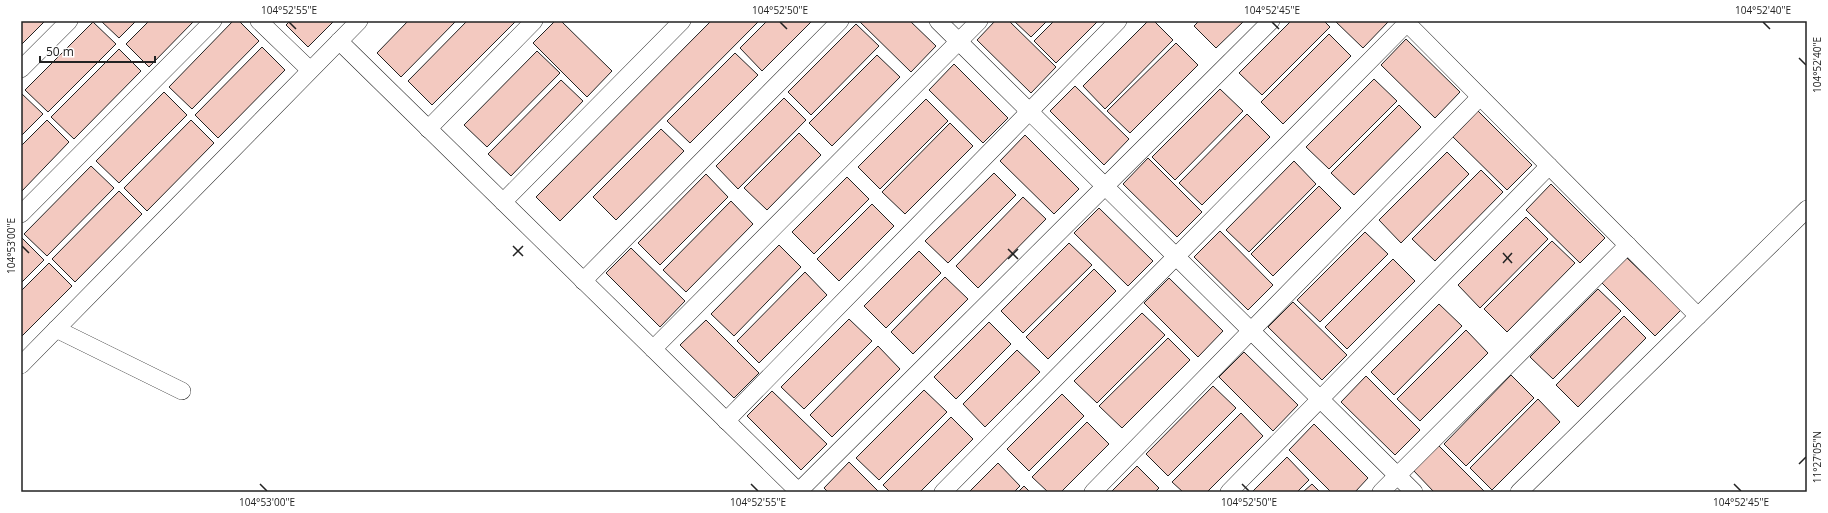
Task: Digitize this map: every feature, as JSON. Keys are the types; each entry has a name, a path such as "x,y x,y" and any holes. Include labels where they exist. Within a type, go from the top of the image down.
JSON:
{"street":[{"path":"21,69 69,21"},
{"path":"21,214 213,21"},
{"path":"259,21 310,70"},
{"path":"21,365 359,21"},
{"path":"428,128 534,21"},
{"path":"504,202 682,21"},
{"path":"583,281 840,21"},
{"path":"938,21 1414,492"},
{"path":"653,349 979,21"},
{"path":"726,421 1118,21"},
{"path":"339,41 798,492 1271,21"},
{"path":"943,492 1406,22 1698,316"},
{"path":"1093,492 1480,96"},
{"path":"1229,492 1549,166"},
{"path":"1519,492 1807,209"},
{"path":"1381,492 1628,245"},
{"path":"56,329 182,392"}],"building":[{"path":"21,21 45,21 21,45"},
{"path":"101,21 136,21 119,38"},
{"path":"149,21 194,21 149,67 126,44"},
{"path":"233,21 239,21 259,41 192,109 169,87"},
{"path":"290,21 334,21 308,47 286,25"},
{"path":"408,21 456,21 401,77 377,53"},
{"path":"467,21 516,21 432,105 408,81"},
{"path":"555,21 561,21 612,71 587,97 533,43"},
{"path":"711,21 759,21 560,221 536,197"},
{"path":"767,21 812,21 762,71 740,48"},
{"path":"859,21 910,21 936,46 911,72"},
{"path":"995,21 1009,21 1056,67 1031,93 977,40"},
{"path":"1014,21 1047,21 1031,37"},
{"path":"1054,21 1098,21 1056,63 1034,41"},
{"path":"1148,21 1154,21 1173,40 1105,109 1083,86"},
{"path":"1199,21 1244,21 1216,48 1194,26"},
{"path":"1291,21 1324,21 1330,27 1262,95 1239,73"},
{"path":"1335,21 1386,21 1388,22 1363,48"},
{"path":"93,22 116,44 48,112 25,90"},
{"path":"856,24 879,46 811,115 788,92"},
{"path":"1329,34 1351,56 1283,124 1261,102"},
{"path":"1406,39 1460,92 1435,118 1381,65"},
{"path":"1176,43 1198,65 1130,133 1107,111"},
{"path":"262,47 285,70 218,138 195,115"},
{"path":"119,49 141,71 74,139 51,117"},
{"path":"537,51 560,73 487,147 464,125"},
{"path":"735,53 758,75 690,143 667,121"},
{"path":"877,55 900,77 832,146 809,123"},
{"path":"954,64 1008,118 983,143 929,90"},
{"path":"1374,79 1397,101 1329,169 1306,147"},
{"path":"561,80 583,101 511,176 488,154"},
{"path":"1075,86 1129,139 1104,165 1050,111"},
{"path":"1220,89 1243,111 1175,180 1152,157"},
{"path":"164,92 187,115 119,183 96,161"},
{"path":"21,93 43,114 21,136"},
{"path":"784,98 806,120 738,189 716,166"},
{"path":"926,99 948,121 880,189 858,167"},
{"path":"1399,105 1421,127 1354,195 1331,173"},
{"path":"1478,111 1532,165 1507,190 1453,137"},
{"path":"1247,114 1270,137 1202,205 1179,183"},
{"path":"47,120 69,142 21,192 21,146"},
{"path":"191,120 214,143 147,211 124,188"},
{"path":"950,123 973,146 905,214 882,192"},
{"path":"661,129 684,151 616,220 593,197"},
{"path":"799,133 821,155 767,210 744,188"},
{"path":"1025,135 1079,189 1054,214 1000,161"},
{"path":"1447,152 1469,174 1401,243 1379,220"},
{"path":"1148,158 1202,212 1177,237 1123,184"},
{"path":"1294,161 1316,184 1249,252 1226,230"},
{"path":"91,166 114,188 47,256 24,234"},
{"path":"1481,170 1503,192 1435,261 1412,239"},
{"path":"994,173 1016,195 948,263 925,241"},
{"path":"706,174 728,197 660,265 638,243"},
{"path":"847,177 869,199 814,254 792,232"},
{"path":"1551,184 1605,238 1580,263 1526,210"},
{"path":"1319,186 1341,208 1273,276 1251,254"},
{"path":"119,191 142,214 75,282 52,259"},
{"path":"1023,197 1046,219 978,288 956,266"},
{"path":"731,201 753,224 686,292 663,270"},
{"path":"872,204 894,226 839,281 817,259"},
{"path":"1099,208 1153,261 1128,286 1074,233"},
{"path":"1526,217 1548,239 1480,308 1458,285"},
{"path":"1220,231 1273,285 1248,310 1194,257"},
{"path":"1365,232 1388,254 1320,322 1297,300"},
{"path":"21,237 44,260 21,283"},
{"path":"1552,241 1575,263 1507,332 1484,309"},
{"path":"1069,243 1092,265 1023,333 1001,311"},
{"path":"779,245 801,267 734,336 711,314"},
{"path":"631,248 685,301 660,327 606,273"},
{"path":"919,251 941,273 886,328 864,306"},
{"path":"1626,257 1681,310 1655,336 1601,282"},
{"path":"1393,259 1415,281 1347,349 1325,327"},
{"path":"49,263 72,286 21,337 21,291"},
{"path":"1094,269 1116,291 1048,359 1026,337"},
{"path":"805,272 827,295 759,363 737,341"},
{"path":"945,277 968,299 913,354 891,332"},
{"path":"1169,278 1223,331 1198,357 1144,303"},
{"path":"1598,289 1621,311 1553,379 1530,357"},
{"path":"1293,302 1347,355 1322,380 1268,327"},
{"path":"1439,304 1462,326 1394,395 1371,372"},
{"path":"1142,313 1165,335 1097,403 1074,381"},
{"path":"1624,316 1646,338 1578,407 1556,385"},
{"path":"849,319 872,341 804,409 781,387"},
{"path":"706,320 759,373 734,398 680,345"},
{"path":"989,322 1011,344 956,399 934,377"},
{"path":"1466,330 1488,353 1420,421 1397,399"},
{"path":"1168,338 1190,360 1122,428 1099,406"},
{"path":"878,346 900,369 832,437 810,415"},
{"path":"1017,350 1040,372 985,427 963,404"},
{"path":"1244,352 1298,405 1273,431 1219,377"},
{"path":"1511,375 1534,398 1466,466 1444,444"},
{"path":"1366,376 1420,430 1395,455 1341,402"},
{"path":"1213,386 1236,408 1168,476 1146,454"},
{"path":"924,390 947,412 879,480 856,458"},
{"path":"772,391 827,444 801,470 747,416"},
{"path":"1062,394 1084,416 1029,471 1007,449"},
{"path":"1538,399 1560,422 1492,490 1470,468"},
{"path":"1241,413 1263,436 1207,492 1183,492 1172,482"},
{"path":"951,417 973,439 920,492 890,492 883,485"},
{"path":"1087,422 1109,444 1061,492 1048,492 1032,477"},
{"path":"1314,424 1368,478 1355,492 1331,492 1289,450"},
{"path":"1438,445 1485,492 1434,492 1413,470"},
{"path":"1287,457 1309,480 1297,492 1252,492"},
{"path":"849,462 879,492 828,492 824,488"},
{"path":"998,463 1020,486 1014,492 969,492"},
{"path":"1137,466 1159,488 1155,492 1111,492"},
{"path":"1312,484 1320,492 1303,492"},
{"path":"1024,486 1030,492 1018,492"}]}
